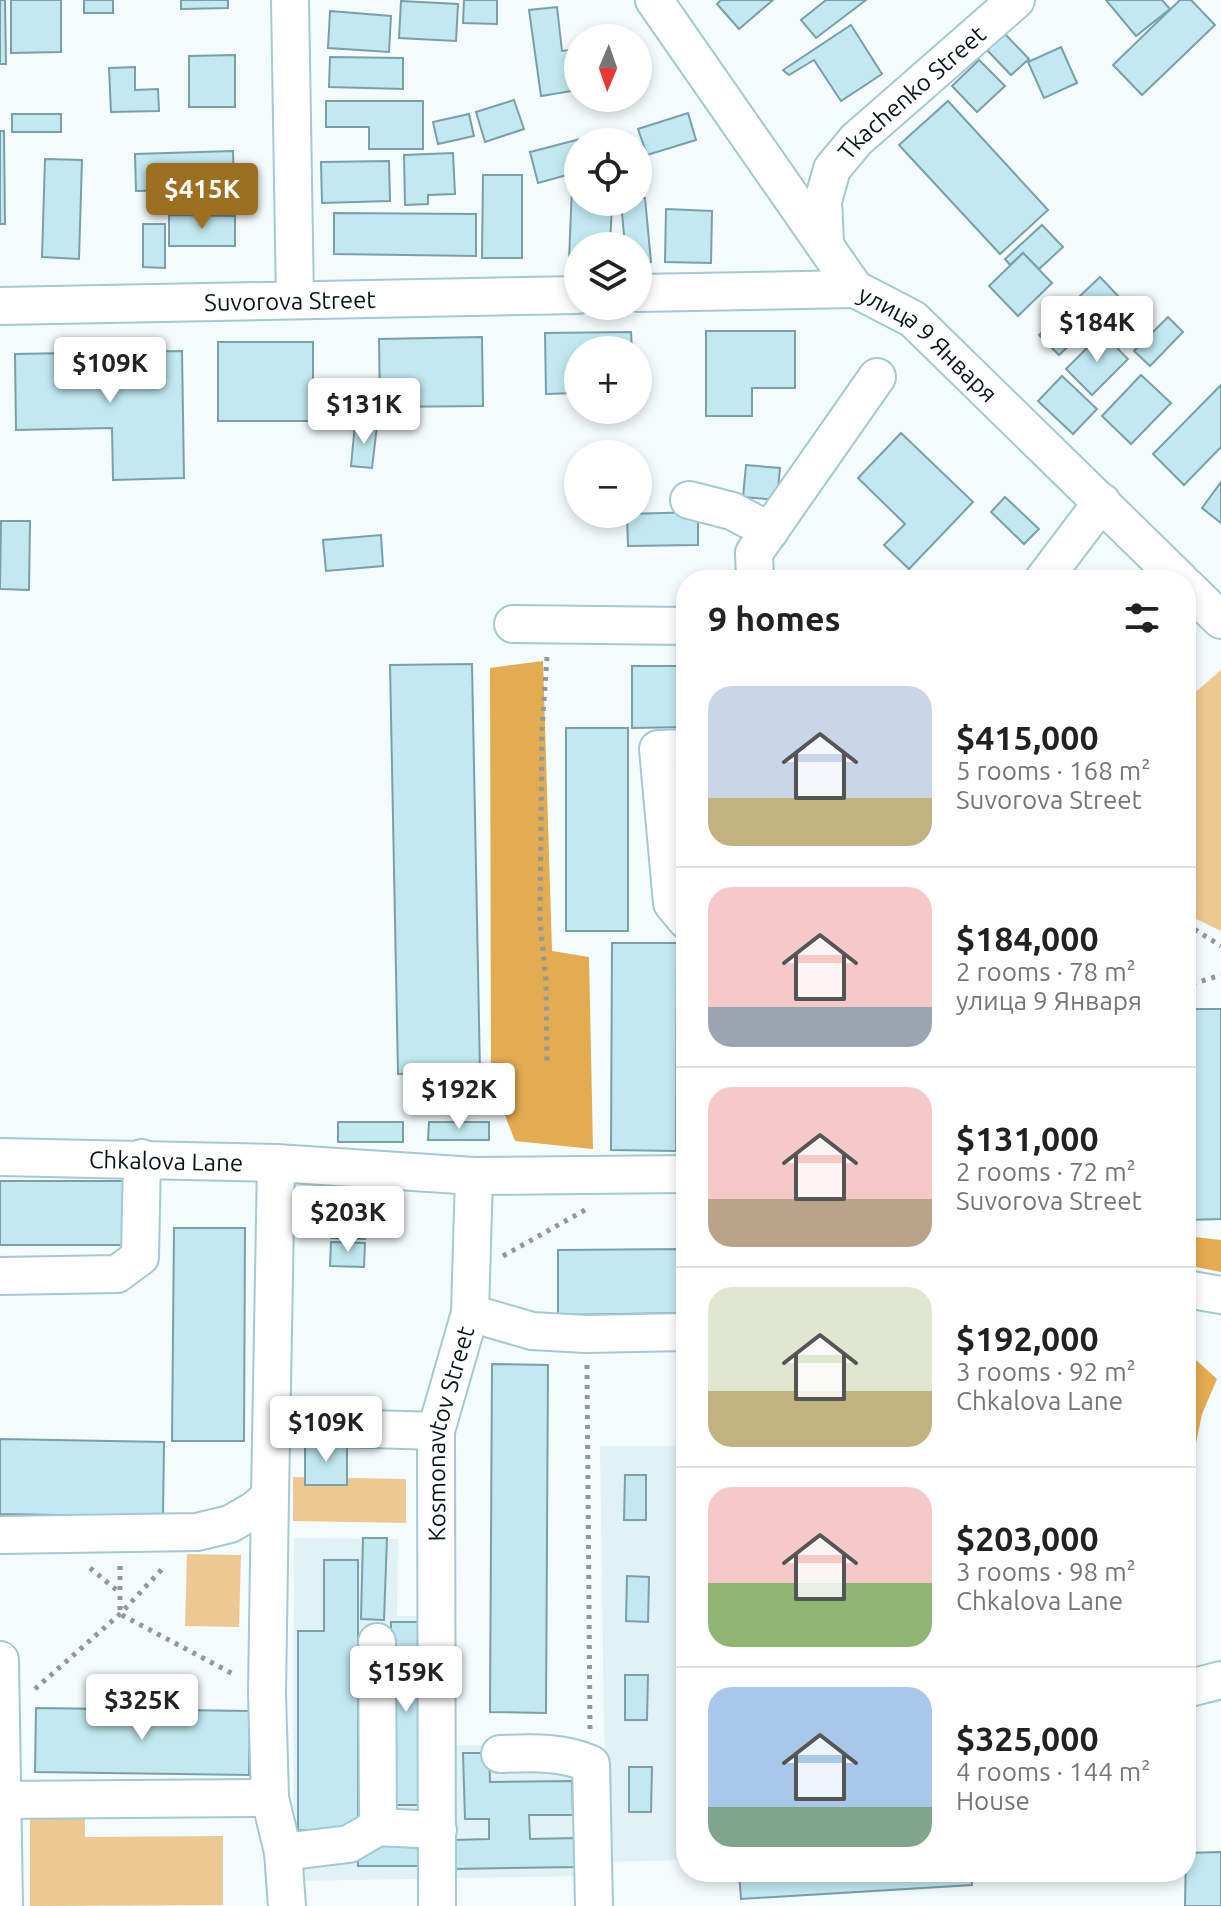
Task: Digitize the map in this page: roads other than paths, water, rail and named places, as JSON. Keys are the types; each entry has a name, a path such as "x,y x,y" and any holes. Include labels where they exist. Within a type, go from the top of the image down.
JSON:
{"street":[{"path":"290,0 295,300"},
{"name":"улица 9 Января","path":"654,0 855,289 913,319 1170,570"},
{"name":"Tkachenko Street","path":"825,243 823,201 832,169 856,140 1016,0"},
{"path":"652,293 855,289"},
{"name":"Suvorova Street","path":"0,306 564,295"},
{"path":"755,570 754,553 877,377"},
{"path":"689,500 732,511 770,531"},
{"path":"1051,570 1102,502"},
{"path":"1196,596 1221,620"},
{"path":"513,624 676,626"},
{"path":"676,748 658,749 672,903 676,908"},
{"name":"Chkalova Lane","path":"0,1157 276,1163 474,1176"},
{"path":"0,1276 117,1274 140,1257 142,1158"},
{"path":"276,1163 267,1693 270,1798 283,1852 287,1906"},
{"path":"474,1176 676,1174"},
{"name":"Kosmonavtov Street","path":"437,1906 436,1431 470,1313 474,1176"},
{"path":"1196,1291 1221,1295"},
{"path":"470,1313 532,1331 586,1334 676,1332"},
{"path":"273,1426 436,1431"},
{"path":"0,1535 197,1532 230,1524 256,1509 270,1496"},
{"path":"377,1642 378,1827"},
{"path":"0,1660 4,1906"},
{"path":"1196,1686 1221,1680"},
{"path":"500,1754 548,1752 591,1764 594,1906"},
{"path":"1,1787 270,1798"},
{"path":"283,1852 349,1844 378,1827 438,1830"}]}
